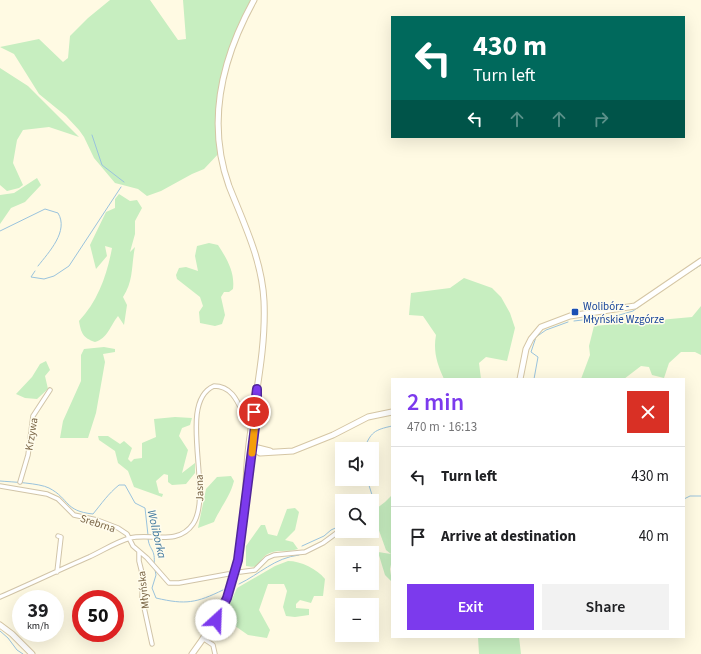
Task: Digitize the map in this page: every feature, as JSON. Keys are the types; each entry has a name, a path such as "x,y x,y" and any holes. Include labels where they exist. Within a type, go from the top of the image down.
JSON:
{"main road":[{"path":"192,654 216,620 234,578 240,549 253,445 257,389 264,327 261,276 254,248 229,184 224,166 218,118 220,91 225,66 238,30 254,0"},
{"path":"520,378 526,349 531,339 541,327 570,316 635,306 701,261"},
{"path":"251,463 255,457 263,453 298,450 340,432 368,417 391,412"},
{"path":"253,445 276,452"},
{"path":"253,445 263,453"},
{"path":"246,494 248,454 253,445"},
{"path":"0,625 12,634 32,654"}],"street":[{"name":"Jasna","path":"0,597 129,539 170,537 182,534 188,529 196,518 201,493 196,432 198,411 205,392 214,386 225,388 233,395 243,413"},
{"name":"Krzywa","path":"20,482 28,455 33,416 50,390"},
{"name":"Srebrna","path":"0,486 53,496 74,515 107,523 125,532 129,539"},
{"path":"240,572 255,570 268,558 274,555 305,552 323,543 335,534"},
{"path":"57,572 61,537 58,536"},
{"path":"129,539 133,546 156,567 166,581 172,583 228,574"},
{"name":"Młyńska","path":"140,552 139,561 143,577 142,598 152,644"},
{"path":"204,639 213,645 215,654"}],"green space":[{"path":"110,0 150,0 178,40 186,39 183,0 254,0 245,15 220,91 221,151 204,169 161,191 147,196 138,189 115,183 94,158 79,130 66,116 39,94 14,54 0,47 39,39 63,62 68,58 70,36 88,18"},
{"path":"0,68 28,86 79,137 49,127 23,130 17,140 13,163 23,185 19,188 7,191 0,185"},
{"path":"37,178 41,185 25,202 11,208 0,224 0,195 14,193"},
{"path":"119,194 130,201 137,200 142,208 135,221 135,234 130,252 135,247 132,273 127,291 123,297 127,305 124,325 118,316 106,335 95,342 85,337 79,321 86,313 101,287 112,248 105,246 107,256 96,269 90,245 106,212 115,208 115,199"},
{"path":"209,243 218,245 230,266 233,277 233,289 229,292 224,292 221,297 225,315 222,324 215,326 200,323 199,312 203,306 200,297 177,279 176,275 179,268 186,267 198,271 195,256 197,246"},
{"path":"464,278 492,288 501,297 510,313 515,328 507,361 486,357 479,363 481,378 444,378 436,357 436,335 423,316 409,315 411,293 450,288"},
{"path":"701,306 701,355 695,352 681,352 669,363 664,378 652,375 649,367 641,366 625,378 581,378 590,355 589,346 594,326 692,317"},
{"path":"104,347 115,349 115,352 103,354 105,362 96,413 88,438 60,438 63,421 81,381 81,355 84,349"},
{"path":"46,361 50,370 45,376 48,389 37,399 25,398 16,394 32,377 40,364"},
{"path":"175,417 192,418 190,425 182,428 179,436 188,450 182,473 195,463 195,473 186,484 172,485 168,482 168,475 164,474 156,481 159,493 163,494 162,497 134,487 128,471 118,463 115,451 99,440 98,436 108,436 120,444 124,441 132,448 128,459 131,462 134,459 142,458 142,443 156,437 154,419"},
{"path":"231,476 234,481 232,487 214,522 198,528 206,489 217,477"},
{"path":"391,496 391,554 386,550 379,531 379,507"},
{"path":"295,508 299,512 295,530 285,540 293,542 298,549 270,553 263,558 257,566 246,566 246,546 261,525 265,525 268,534 277,536 287,509"},
{"path":"379,552 391,554 391,581 385,575"},
{"path":"288,561 298,562 308,566 322,575 325,579 323,596 314,596 311,603 300,600 296,604 296,608 309,609 309,615 295,617 286,616 283,607 287,591 284,584 268,584 259,610 270,630 267,638 248,635 228,621 228,608 237,588 275,566"},
{"path":"478,638 519,638 521,654 479,654"}],"waterway":[{"path":"92,135 102,165 124,182"},
{"path":"35,271 31,277 44,279 54,276 69,266 121,187"},
{"path":"0,231 45,209 58,213 61,220 59,234 52,248 38,266"},
{"name":"Woliborka","path":"688,273 701,265"},
{"name":"Woliborka","path":"574,321 616,316 633,311 675,281"},
{"name":"Woliborka","path":"534,378 538,357 531,352 536,337 546,330 568,322"},
{"name":"Woliborka","path":"368,442 371,435 381,429 391,426"},
{"name":"Woliborka","path":"0,481 45,486 56,492 68,504 77,510 93,514 115,488 119,485 125,485 135,503 145,508 148,535"},
{"name":"Woliborka","path":"369,486 372,494"},
{"path":"685,498 690,496 701,496"},
{"name":"Woliborka","path":"302,546 324,536 335,528"},
{"name":"Woliborka","path":"148,538 154,555 154,565"},
{"name":"Woliborka","path":"239,584 282,559 299,555"},
{"name":"Woliborka","path":"155,570 156,575 152,588 156,598 175,602 191,602 223,590"},
{"path":"0,631 8,638 17,650 23,654"}],"tunnel":[{"path":"228,574 240,572"}],"slow traffic":[{"path":"252,453 257,401"}],"place":[{"name":"Wolibórz - Młyńskie Wzgórze","path":"575,312"}],"route":[{"path":"216,620 227,598 234,578 240,549 257,411 257,389 254,412"}]}
